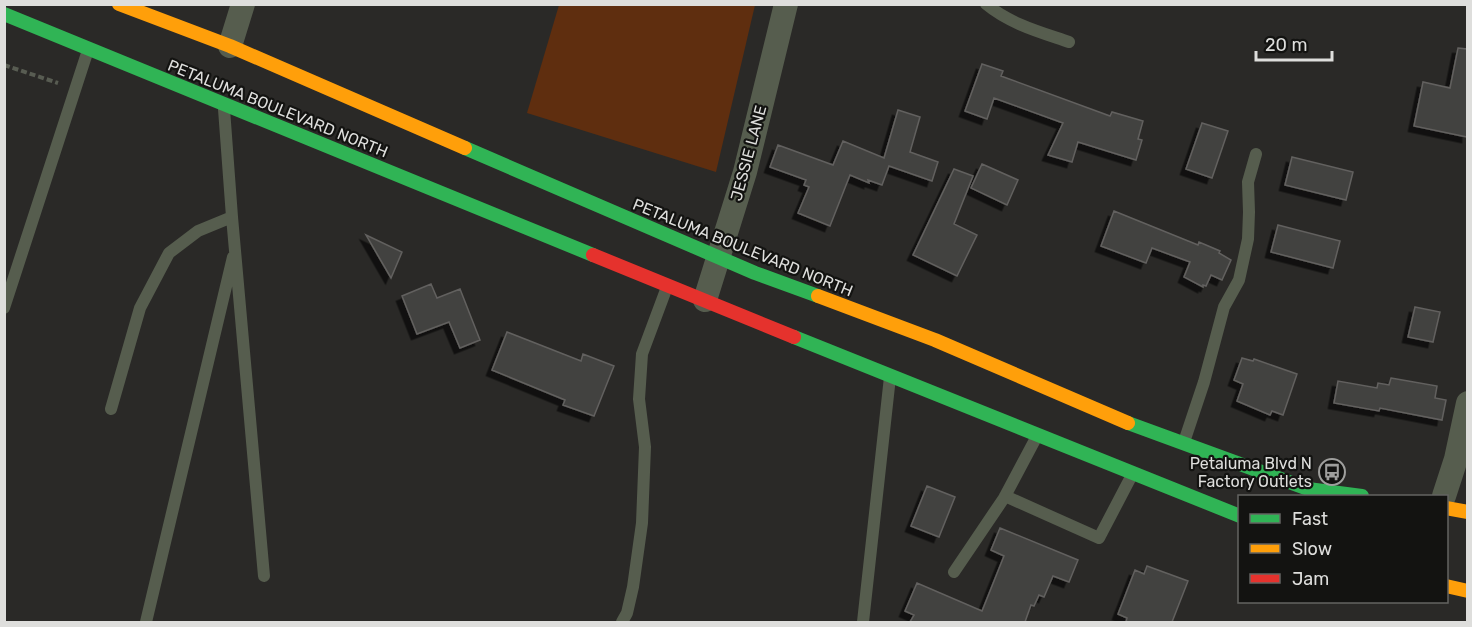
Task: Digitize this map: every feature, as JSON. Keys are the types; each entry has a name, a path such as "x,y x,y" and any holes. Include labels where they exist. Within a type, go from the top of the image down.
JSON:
{"main road":[{"name":"PETALUMA BOULEVARD NORTH","path":"119,4 230,46 755,273 935,340 1123,421 1308,489 1354,495"},
{"name":"PETALUMA BOULEVARD NORTH","path":"4,14 668,286 1238,516"},
{"path":"1448,508 1467,512"},
{"path":"1448,586 1467,591"}],"street":[{"path":"230,46 243,4"},
{"name":"JESSIE LANE","path":"705,300 745,172 786,4"},
{"path":"1444,495 1456,459 1467,403"}],"lane":[{"path":"986,4 998,14 1020,25 1069,42"},
{"path":"4,309 88,48"},
{"path":"224,104 264,576"},
{"path":"1184,444 1204,382 1224,307 1239,280 1248,239 1248,182 1256,154"},
{"path":"111,409 140,308 169,253 198,231 232,217"},
{"path":"146,622 235,247"},
{"path":"622,622 627,613 633,587 642,523 645,447 639,399 642,354 668,286"},
{"path":"863,622 891,375"},
{"path":"954,572 1005,496 1038,435"},
{"path":"1005,496 1099,538 1133,473"}],"path":[{"path":"4,65 75,90"}],"shaded area":[{"path":"559,5 755,5 716,172 527,113"}],"building":[{"path":"1458,48 1467,49 1467,137 1414,126 1423,82 1450,88"},
{"path":"982,64 1003,71 1001,76 1110,116 1112,112 1143,121 1138,139 1142,140 1136,160 1078,142 1072,162 1048,155 1063,123 994,98 987,119 965,111"},
{"path":"898,110 920,117 910,152 938,162 932,181 889,166 882,185 868,180 869,183 850,175 830,226 798,213 809,187 804,185 806,180 770,167 778,145 833,165 843,141 884,158"},
{"path":"1202,123 1228,131 1212,178 1186,169"},
{"path":"1292,157 1353,172 1346,200 1285,185"},
{"path":"982,164 1018,180 1007,205 971,188"},
{"path":"954,169 973,176 954,224 977,235 957,276 913,255"},
{"path":"1114,211 1198,245 1199,242 1220,251 1219,253 1231,260 1222,280 1211,275 1206,286 1203,285 1203,287 1184,277 1190,262 1152,248 1146,263 1101,246"},
{"path":"1278,225 1340,241 1333,268 1271,252"},
{"path":"366,235 402,252 391,278"},
{"path":"431,284 437,298 460,289 480,340 460,348 449,322 417,334 402,296"},
{"path":"1415,307 1440,312 1433,342 1408,337"},
{"path":"507,332 581,361 583,354 614,366 594,416 563,405 565,400 492,370"},
{"path":"1242,358 1253,361 1254,359 1297,374 1283,415 1272,411 1270,415 1237,401 1243,384 1234,380"},
{"path":"1391,378 1437,386 1435,398 1446,400 1442,420 1380,408 1379,411 1334,403 1338,381 1377,388 1378,383 1389,385"},
{"path":"927,486 955,497 939,537 911,526"},
{"path":"1000,528 1078,560 1069,582 1053,576 1044,597 1039,595 1034,606 1031,605 1025,622 910,622 914,615 905,611 917,583 982,611 1004,556 991,550"},
{"path":"1147,566 1188,581 1172,622 1126,622 1127,618 1118,614 1135,570 1144,574"}],"traffic: fast":[{"path":"4,14 593,255"},
{"path":"465,148 755,273 818,296"},
{"path":"794,337 1238,515"},
{"path":"1128,423 1308,489 1354,495"}],"traffic: slow":[{"path":"119,4 230,46 465,148"},
{"path":"818,296 935,340 1128,423"},
{"path":"1448,508 1468,512"},
{"path":"1448,586 1468,591"}],"traffic: jam":[{"path":"593,255 794,337"}],"place":[{"name":"Petaluma Blvd N Factory Outlets","path":"1332,472"}]}
